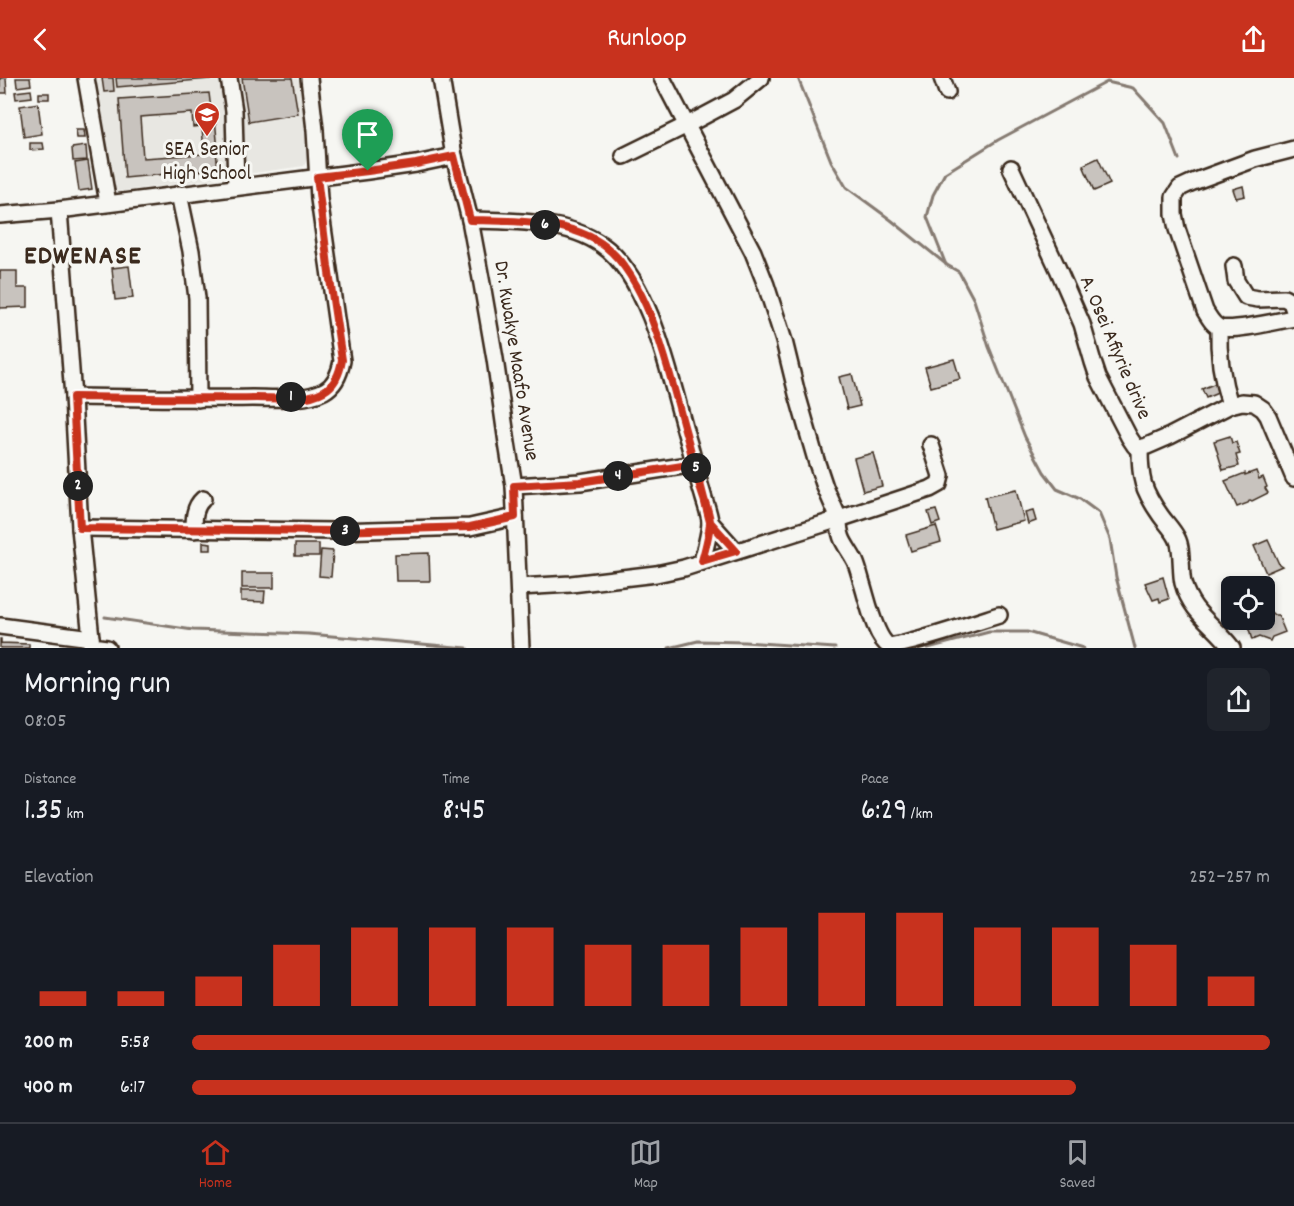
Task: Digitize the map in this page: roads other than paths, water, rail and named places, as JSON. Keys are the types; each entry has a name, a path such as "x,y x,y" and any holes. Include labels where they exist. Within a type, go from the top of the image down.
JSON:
{"street":[{"path":"86,78 108,203"},
{"path":"229,78 234,111 236,186"},
{"path":"73,397 198,399 298,397 323,392 334,382 342,360 317,177 309,78"},
{"name":"Dr. Kwakye Maafo Avenue","path":"441,78 454,156 470,220 497,368 514,486 521,648"},
{"path":"662,78 753,252 784,341 816,460 839,519 842,539 856,563 873,621 884,641 888,646 895,648 913,644 999,615"},
{"path":"624,156 734,100 761,78"},
{"path":"1294,148 1255,159 1180,188 1174,197 1177,229 1210,320 1219,328 1294,318"},
{"path":"0,215 59,210 317,177 416,164 454,156"},
{"name":"A. Osei Afiyrie drive","path":"1011,168 1082,324 1098,377 1135,446 1140,447 1170,436 1230,405 1242,402 1254,403 1263,409 1289,452 1294,478"},
{"path":"179,194 191,251 197,298 198,399"},
{"path":"59,210 80,528 91,644"},
{"path":"470,220 525,222 571,230 596,240 616,256 634,283 654,325 695,464 710,522 702,561"},
{"path":"1234,266 1236,281 1246,297 1284,298 1291,302 1294,311"},
{"path":"1219,328 1220,359 1230,405"},
{"path":"519,587 571,584 656,574 684,568 930,489 939,484 941,476 931,445"},
{"path":"1140,447 1142,482 1145,491 1179,541 1181,572 1188,596 1194,608 1232,648"},
{"path":"514,486 580,482 695,464"},
{"path":"194,530 195,509 203,499"},
{"path":"80,528 336,531 470,527 515,517"},
{"path":"710,522 736,551"},
{"path":"0,626 107,648"}],"waterway":[{"path":"798,78 831,161 846,187 959,272 974,300 989,347 1025,437 1044,472 1057,489 1080,499 1099,513 1110,539 1116,577 1135,648"},
{"path":"946,265 927,217 933,195 945,173 998,140 1107,82 1133,88 1165,123 1179,159"},
{"path":"105,617 193,630 309,634 467,648"},
{"path":"928,648 989,632 1027,632 1083,648"},
{"path":"669,648 698,641 835,648"}],"place":[{"name":"SEA Senior High School","path":"207,138"}],"district":[{"name":"EDWENASE","path":"83,257"}]}
